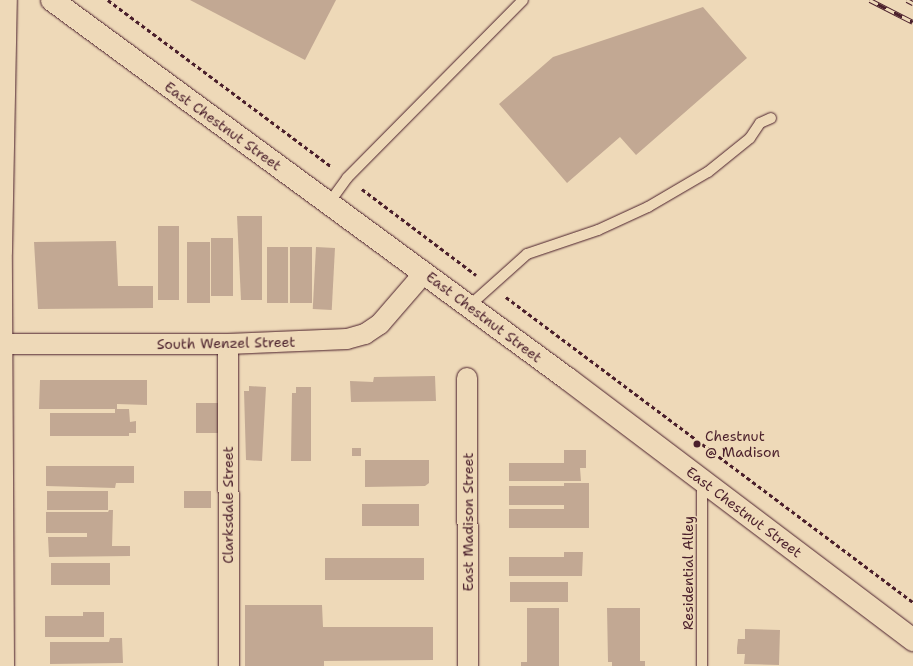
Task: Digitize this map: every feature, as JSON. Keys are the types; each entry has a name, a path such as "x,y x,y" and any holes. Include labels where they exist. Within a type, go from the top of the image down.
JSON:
{"main road":[{"path":"3,666 1,344 6,0"},
{"name":"East Chestnut Street","path":"52,0 469,306 913,640"}],"street":[{"name":"South Wenzel Street","path":"1,344 228,344 347,340 365,334 380,324 424,273"},
{"name":"Clarksdale Street","path":"228,344 229,666"},
{"name":"East Madison Street","path":"467,378 468,666"}],"lane":[{"path":"329,203 347,178 523,0"},
{"path":"469,306 492,287 527,254 598,230 648,207 708,172 750,138 760,123 771,118"},
{"name":"Residential Alley","path":"702,480 702,666"}],"path":[{"path":"108,0 913,602"}],"building":[{"path":"190,0 336,0 305,60"},
{"path":"703,7 747,58 636,155 620,137 567,183 499,104 553,57"},
{"path":"237,216 262,216 262,300 241,300"},
{"path":"158,226 179,226 179,300 158,300"},
{"path":"211,238 233,238 233,296 211,296"},
{"path":"116,241 118,286 153,286 153,308 38,309 34,242"},
{"path":"187,242 210,242 210,303 187,303"},
{"path":"267,247 288,247 288,303 267,303"},
{"path":"290,247 312,247 312,303 290,303"},
{"path":"316,247 335,248 332,310 313,309"},
{"path":"435,376 436,401 351,402 350,381 373,382 374,377"},
{"path":"40,380 147,380 147,405 117,404 117,409 129,409 130,422 136,421 136,433 129,433 129,436 50,436 50,413 115,413 115,409 39,409"},
{"path":"249,386 266,387 262,461 246,460 244,391 249,391"},
{"path":"296,387 311,387 311,461 291,461 292,393 296,393"},
{"path":"196,403 226,403 226,433 196,433"},
{"path":"352,448 361,448 361,456 352,456"},
{"path":"564,450 586,450 586,468 580,468 581,481 509,481 509,463 564,463"},
{"path":"365,460 429,460 429,483 425,486 365,487"},
{"path":"46,466 134,466 134,483 116,483 115,488 46,486"},
{"path":"564,483 589,483 589,528 509,528 509,509 564,509 564,505 509,505 509,486 564,486"},
{"path":"47,491 108,491 108,510 47,510"},
{"path":"184,491 211,491 211,508 184,508"},
{"path":"362,504 419,504 419,526 362,526"},
{"path":"109,510 113,510 112,546 130,546 130,556 49,557 48,537 87,537 87,533 46,533 46,512 108,512"},
{"path":"564,552 583,552 582,576 509,576 509,557 564,557"},
{"path":"325,558 424,558 424,580 325,580"},
{"path":"51,563 110,563 110,585 51,585"},
{"path":"510,582 568,582 568,602 510,602"},
{"path":"245,605 322,605 323,627 433,627 433,660 324,661 324,666 245,666"},
{"path":"527,608 559,608 559,666 521,666 521,662 527,662"},
{"path":"607,608 640,608 640,661 645,661 645,666 612,666 612,662 608,662"},
{"path":"83,612 104,612 104,637 45,637 45,616 83,616"},
{"path":"745,629 780,630 779,665 744,664 745,654 737,654 737,648 738,639 745,639"},
{"path":"110,638 122,638 123,663 50,664 50,642 109,642"}],"railway":[{"path":"870,0 913,22"},
{"path":"907,0 913,3"}],"place":[{"name":"Chestnut @ Madison","path":"697,444"}]}
